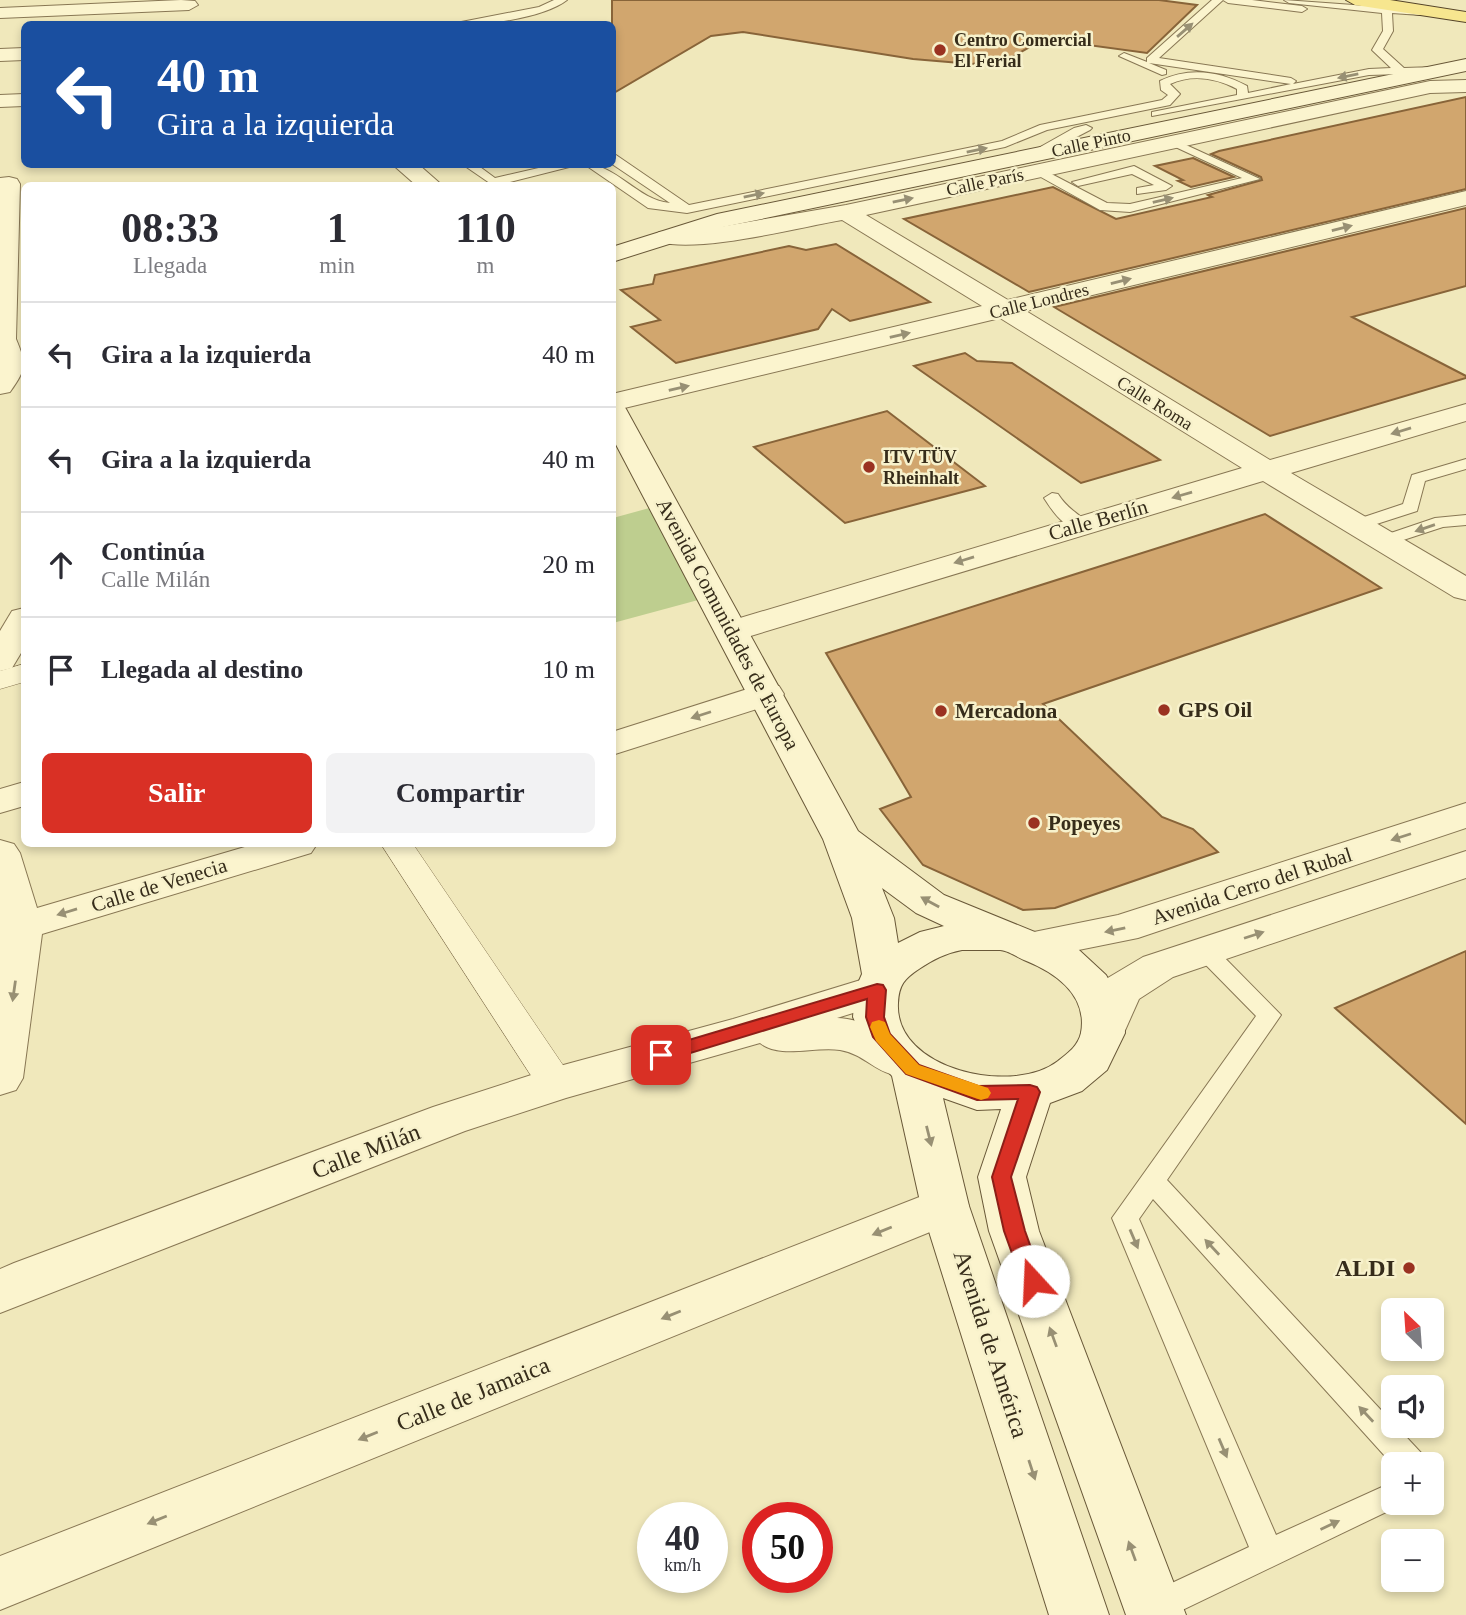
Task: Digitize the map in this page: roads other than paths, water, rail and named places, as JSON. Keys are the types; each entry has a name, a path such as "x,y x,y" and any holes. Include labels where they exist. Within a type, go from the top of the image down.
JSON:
{"main road":[{"path":"1355,0 1384,7 1460,14"}],"street":[{"path":"0,13 185,2 206,18"},
{"path":"0,55 21,54"},
{"name":"Calle Pinto","path":"616,229 717,221 1040,169 1466,65"},
{"name":"Calle París","path":"667,237 708,236 846,212 1430,86 1466,86"},
{"path":"0,102 21,100"},
{"path":"408,168 427,182"},
{"path":"5,184 2,295 3,339 9,370"},
{"name":"Calle Londres","path":"616,421 1004,310 1466,198"},
{"name":"Calle Roma","path":"846,212 1466,590"},
{"name":"Calle Pinto","path":"616,255 717,221"},
{"name":"Calle Berlín","path":"732,631 1080,524 1466,411"},
{"name":"Avenida Comunidades de Europa","path":"616,421 843,839 873,918 880,982"},
{"path":"0,661 21,623"},
{"path":"0,680 21,674"},
{"path":"616,743 766,694"},
{"path":"0,801 21,795"},
{"name":"Avenida Cerro del Rubal","path":"1025,942 1123,928 1466,816"},
{"path":"843,839 930,904 1064,960 1091,985 1101,1005 1103,1033"},
{"name":"Calle de Venecia","path":"22,926 287,847"},
{"path":"399,847 556,1084"},
{"path":"0,853 22,926 1,1073"},
{"path":"740,1033 848,1034 909,1066 977,1093 1030,1092 1066,1079 1091,1059 1121,990 1158,967 1466,864"},
{"path":"740,1033 880,982 917,948 951,937 977,935 1025,942"},
{"path":"880,982 875,1017 882,1037 909,1066"},
{"name":"Calle Milán","path":"0,1293 32,1277 449,1119 556,1084 740,1033"},
{"name":"Avenida de América","path":"909,1066 946,1206 1079,1615"},
{"path":"1030,1092 1002,1177 1014,1231 1154,1612"},
{"name":"Calle de Jamaica","path":"0,1583 946,1206"}],"lane":[{"path":"476,21 542,10 562,0"},
{"path":"1218,0 1151,60 1308,84"},
{"path":"1228,0 1331,13"},
{"path":"1289,0 1384,7 1388,31 1377,50 1401,71"},
{"path":"509,21 530,17 544,19"},
{"path":"1124,56 1174,77 1216,76 1232,81 1243,88 1242,97"},
{"path":"1040,169 1078,130 1369,72 1440,70"},
{"path":"596,168 652,205 687,209 1005,144 1044,127 1166,103 1175,94 1166,90 1164,83 1174,77"},
{"path":"1040,169 1104,206 1130,208 1254,179 1173,142"},
{"path":"616,161 687,209"},
{"path":"474,168 493,182 557,168"},
{"path":"1040,169 1078,182 1109,198 1166,186 1134,170 1078,182"},
{"path":"1358,526 1411,507 1418,478 1466,464"},
{"path":"1052,498 1062,513 1080,524"},
{"path":"1385,541 1441,522 1466,520"},
{"path":"1205,951 1269,1015 1125,1218 1268,1554"},
{"path":"1151,1180 1401,1452"},
{"path":"1154,1612 1268,1554 1381,1502"}],"place":[{"name":"Centro Comercial El Ferial","path":"940,50"},
{"name":"ITV TÜV Rheinhalt","path":"869,467"},
{"name":"GPS Oil","path":"1164,710"},
{"name":"Mercadona","path":"941,711"},
{"name":"Popeyes","path":"1034,823"},
{"name":"ALDI","path":"1409,1268"}]}
